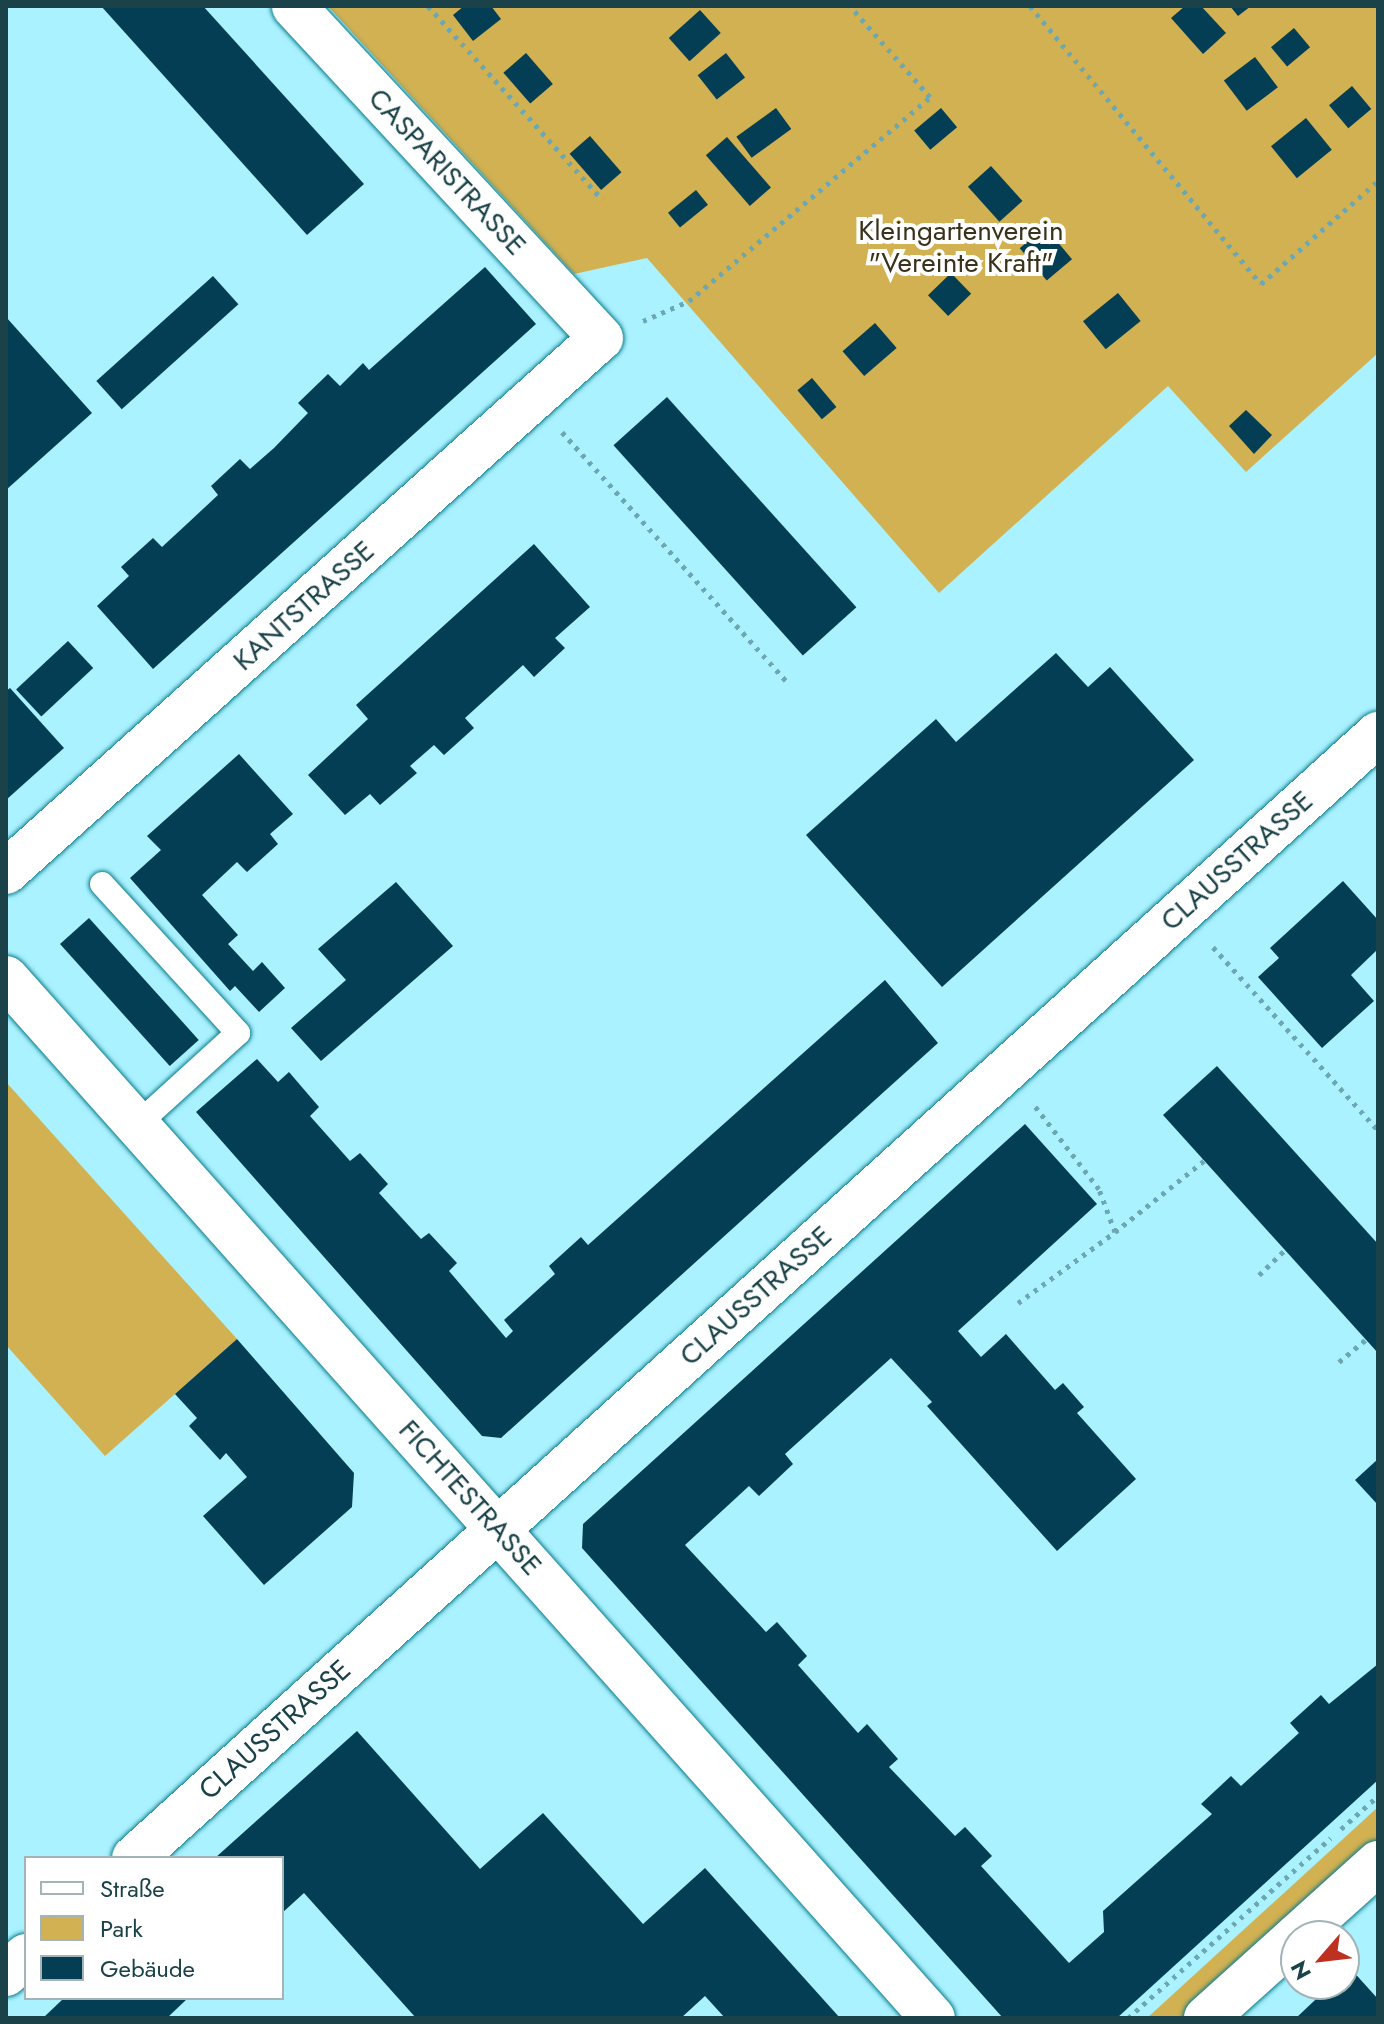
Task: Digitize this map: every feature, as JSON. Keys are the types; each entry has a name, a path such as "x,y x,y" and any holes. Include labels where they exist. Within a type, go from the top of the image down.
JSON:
{"street":[{"name":"CASPARISTRASSE","path":"294,6 601,338"},
{"name":"KANTSTRASSE","path":"6,872 601,338"},
{"name":"CLAUSSTRASSE","path":"136,1856 1378,734"},
{"name":"FICHTESTRASSE","path":"6,978 933,2018"},
{"path":"1314,1920 1378,1863"},
{"path":"1206,2018 1280,1951"},
{"path":"6,1974 24,1958"}],"lane":[{"path":"102,884 238,1033 137,1125"}],"path":[{"path":"428,6 602,199"},
{"path":"601,338 689,301 930,97 850,6"},
{"path":"1030,6 1261,284 1378,181"},
{"path":"534,400 786,681"},
{"path":"1181,912 1378,1130"},
{"path":"1006,1070 1099,1189 1115,1232"},
{"path":"1018,1303 1115,1232 1205,1160"},
{"path":"1259,1275 1285,1250"},
{"path":"1339,1362 1366,1339"},
{"path":"1128,2018 1378,1796"}],"green space":[{"name":"Kleingartenverein \"Vereinte Kraft\"","path":"328,6 1378,6 1378,353 1246,472 1168,386 939,593 647,258 574,274"},
{"path":"6,1082 237,1339 105,1456 6,1345"},
{"path":"1378,1807 1378,1839 1289,1920 1280,1920 1280,1928 1182,2018 1147,2018"}],"building":[{"path":"101,6 203,6 364,184 307,235"},
{"path":"464,6 491,6 501,19 473,41 453,15"},
{"path":"1185,6 1201,6 1226,33 1203,54 1171,18"},
{"path":"1230,6 1251,6 1238,16"},
{"path":"700,10 721,33 690,61 669,38"},
{"path":"1294,28 1310,47 1287,66 1271,47"},
{"path":"526,53 553,84 530,104 503,73"},
{"path":"726,53 745,77 717,100 698,75"},
{"path":"1255,57 1278,87 1247,111 1224,80"},
{"path":"1352,86 1371,109 1348,128 1329,105"},
{"path":"776,108 791,129 752,158 736,137"},
{"path":"941,108 957,127 930,150 914,130"},
{"path":"1306,118 1332,150 1297,178 1271,146"},
{"path":"590,136 621,172 601,190 570,154"},
{"path":"727,137 771,188 750,206 706,155"},
{"path":"991,166 1022,201 999,222 968,187"},
{"path":"696,190 708,205 680,227 668,213"},
{"path":"1045,227 1072,259 1047,280 1020,248"},
{"path":"485,267 536,324 153,669 97,606 129,576 121,567 153,538 162,547 218,495 211,486 240,459 250,469 274,448 308,413 298,403 328,374 340,386 363,363 369,370"},
{"path":"951,273 971,294 948,316 928,295"},
{"path":"213,276 238,304 122,409 96,381"},
{"path":"1118,293 1141,321 1106,349 1083,321"},
{"path":"6,317 92,413 6,490"},
{"path":"875,323 897,348 864,376 843,351"},
{"path":"812,378 836,407 822,419 797,390"},
{"path":"667,397 856,607 803,655 613,445"},
{"path":"1246,410 1272,435 1254,454 1229,426"},
{"path":"534,544 590,607 555,638 565,648 534,677 523,665 465,718 474,728 444,755 434,745 410,766 417,773 380,805 370,794 345,815 308,775 368,719 356,705"},
{"path":"68,641 93,668 41,716 16,689"},
{"path":"1056,653 1088,687 1110,667 1194,760 942,987 806,835 936,719 956,742"},
{"path":"10,688 64,748 6,800 6,691"},
{"path":"239,754 293,814 270,834 278,844 247,872 237,862 202,895 238,935 228,944 253,971 262,962 285,988 259,1012 235,986 230,991 130,878 161,850 147,836"},
{"path":"1343,881 1378,920 1378,949 1351,975 1374,1001 1322,1048 1258,977 1279,958 1270,948"},
{"path":"396,882 453,946 321,1061 291,1028 346,980 318,949"},
{"path":"89,918 199,1040 170,1066 60,944"},
{"path":"885,980 938,1043 501,1438 482,1436 196,1112 257,1059 278,1082 289,1072 319,1107 310,1116 350,1161 360,1153 388,1184 379,1193 421,1239 429,1233 457,1263 449,1271 506,1338 513,1331 504,1320 555,1274 549,1266 581,1237 588,1245"},
{"path":"1217,1066 1378,1244 1378,1353 1163,1115"},
{"path":"1025,1124 1097,1204 958,1331 981,1357 1006,1334 1055,1390 1063,1383 1084,1407 1077,1413 1136,1479 1057,1551 927,1406 932,1402 891,1358 785,1454 793,1464 759,1496 749,1486 685,1545 766,1632 777,1622 807,1656 798,1665 858,1733 867,1724 898,1759 889,1767 955,1836 965,1827 992,1856 981,1866 1069,1963 1104,1932 1103,1911 1212,1814 1201,1804 1231,1776 1241,1786 1299,1733 1290,1723 1321,1695 1329,1704 1378,1664 1378,1780 1117,2018 1003,2018 582,1548 583,1524"},
{"path":"237,1339 354,1473 352,1507 264,1585 203,1516 247,1477 226,1453 220,1460 189,1426 197,1418 175,1394"},
{"path":"1378,1459 1378,1505 1355,1480"},
{"path":"357,1731 480,1869 543,1813 643,1924 705,1868 840,2018 725,2018 705,1996 681,2018 416,2018 304,1893 284,1911 284,1856 217,1856"},
{"path":"1360,1979 1378,1999 1378,2018 1296,2018 1315,2000 1360,2000"},
{"path":"62,2000 186,2000 167,2018 43,2018"}]}
